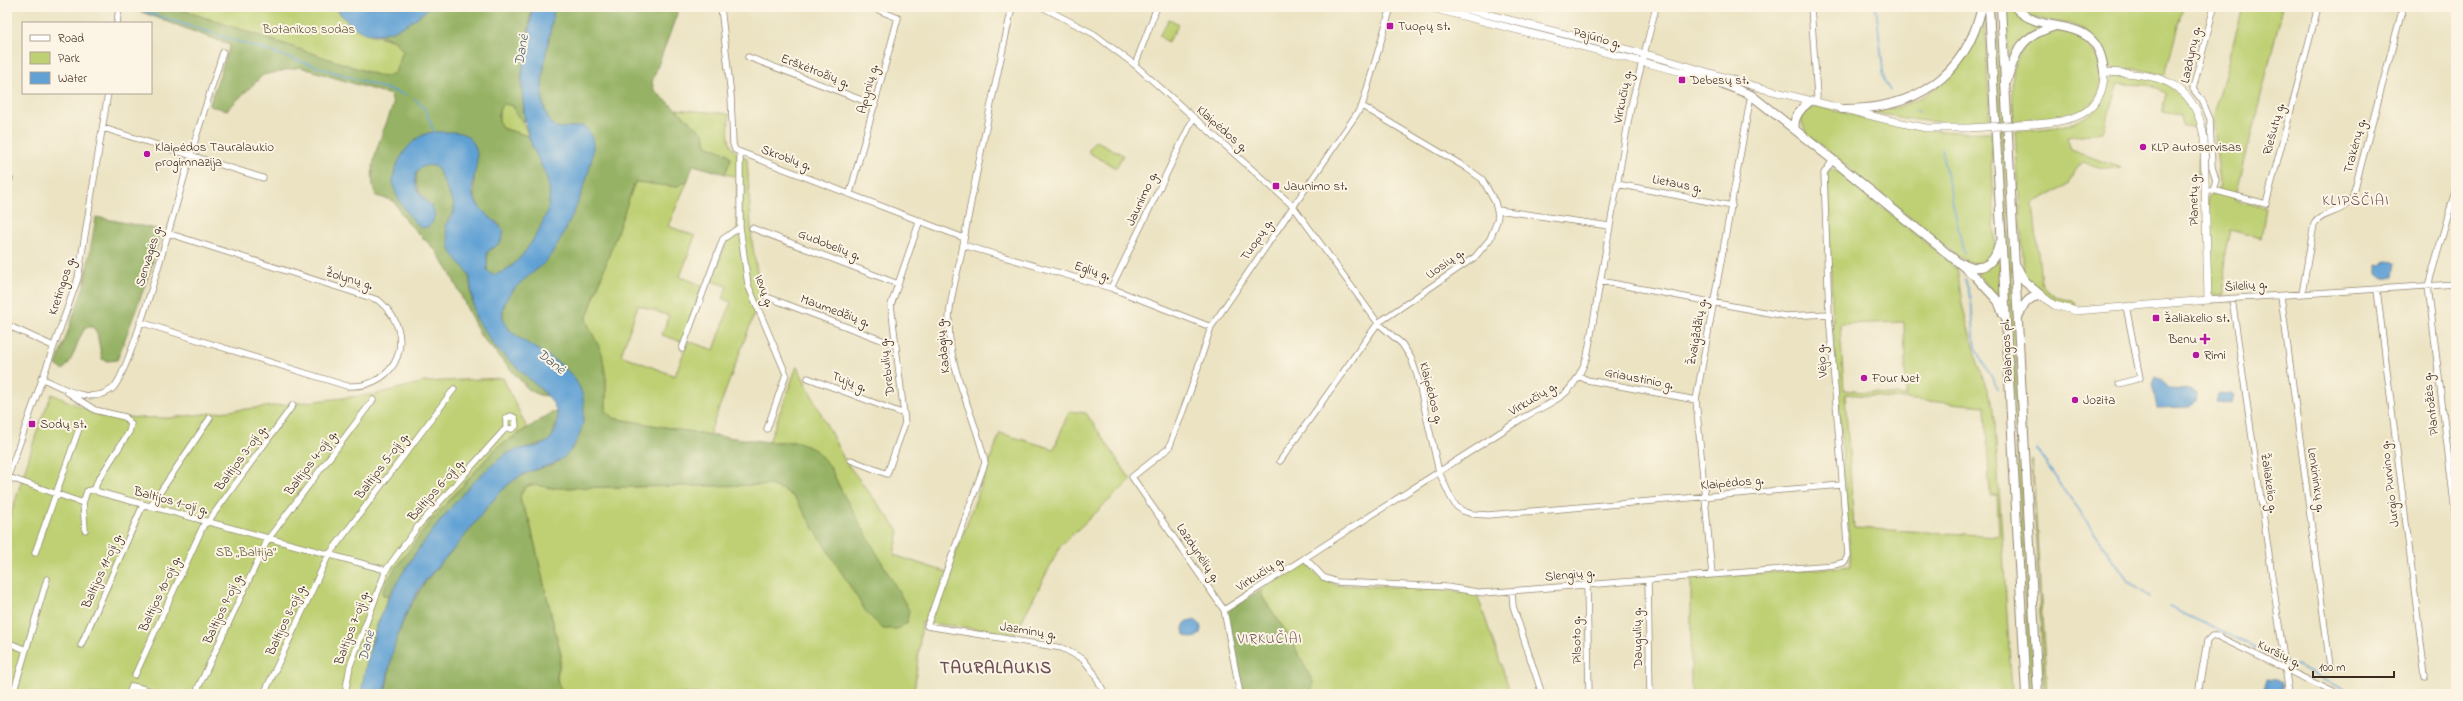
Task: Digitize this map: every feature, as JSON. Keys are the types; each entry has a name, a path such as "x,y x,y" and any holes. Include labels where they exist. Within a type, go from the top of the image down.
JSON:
{"highway":[{"path":"1842,108 1884,106 1904,101 1931,88 1952,68 1963,54 1976,29 1982,7"},
{"name":"Palangos pl.","path":"1989,7 2026,694"},
{"name":"Palangos pl.","path":"2001,7 2038,694"},
{"path":"2016,7 2033,20 2074,28 2089,38 2100,53 2104,72"},
{"path":"2006,86 2013,61 2021,45 2034,33 2058,26"},
{"path":"1713,80 1750,95 1795,129 1955,259 1987,286 1998,301 2006,321"},
{"path":"1795,129 1794,122 1796,116 1813,101"},
{"path":"1955,259 1975,268 1986,266 1996,256 2002,235"},
{"path":"2015,264 2025,282 2042,296"},
{"path":"2018,318 2026,301 2032,297 2042,296"}],"main road":[{"name":"Pajūrio g.","path":"1428,7 1713,80 1761,88"},
{"name":"Pajūrio g.","path":"1458,7 1644,54 1761,88 1926,128 1969,128 2034,124 2068,120 2085,113 2092,107 2100,94 2104,72"},
{"name":"Planetų g.","path":"2104,72 2136,72 2156,76 2174,84 2192,101 2198,113 2203,128 2210,190 2208,300"},
{"name":"Šilelių g.","path":"2042,296 2054,305 2076,311 2208,300"}],"street":[{"path":"117,22 119,7"},
{"name":"Skroblų g.","path":"721,7 731,96 732,144 740,153 850,193 964,238"},
{"name":"Apynių g.","path":"850,193 898,18 872,7"},
{"name":"Kadagių g.","path":"927,626 985,463 981,441 956,374 949,323 953,287 963,245 975,175 1012,7"},
{"name":"Klaipėdos g.","path":"1042,7 1094,34 1135,65 1193,119 1293,206 1378,323 1402,344 1411,358 1419,382 1439,472 1456,506 1472,514 1488,515 1842,484"},
{"path":"1135,65 1157,7"},
{"name":"Tuopų g.","path":"1132,477 1169,448 1190,392 1211,327 1362,106 1391,7"},
{"name":"Virkučių g.","path":"1224,610 1521,419 1544,405 1554,403 1579,376 1587,357 1609,226 1641,62 1656,7"},
{"path":"1811,7 1817,96 1813,101"},
{"name":"Lazdynų g.","path":"2210,190 2216,180 2212,167 2210,119 2202,100 2193,89 2214,7"},
{"name":"Riešutų g.","path":"2210,190 2266,204 2318,7"},
{"name":"Trakėnų g.","path":"2302,294 2314,224 2320,217 2346,207 2352,199 2403,7"},
{"name":"Senvagės g.","path":"41,378 67,392 97,395 113,389 122,376 140,322 222,52"},
{"name":"Erškėtrožių g.","path":"748,57 875,105"},
{"name":"Kretingos g.","path":"7,478 10,462 82,263 108,94"},
{"name":"Žvaigždžių g.","path":"1712,575 1703,497 1696,400 1732,206 1750,95"},
{"path":"1362,106 1472,172 1485,184 1498,210 1609,226"},
{"name":"Jaunimo g.","path":"1111,288 1193,119"},
{"path":"103,128 264,178"},
{"name":"Ievų g.","path":"740,153 740,227 748,285 786,374 767,429"},
{"name":"Vėjo g.","path":"1833,160 1824,173 1829,314 1848,555 1845,562"},
{"name":"Lietaus g.","path":"1617,184 1732,206"},
{"path":"2428,286 2456,188"},
{"name":"Uosių g.","path":"1280,461 1378,323 1481,251 1493,233 1498,210"},
{"name":"Drebulių g.","path":"851,460 887,474 905,423 891,305 920,220"},
{"path":"682,349 723,239 740,227"},
{"name":"Gudobelių g.","path":"752,228 898,284"},
{"name":"Žolynų g.","path":"140,322 347,386 367,386 381,379 392,366 398,353 401,338 396,322 391,313 378,300 167,233"},
{"name":"Eglių g.","path":"963,245 1111,288 1211,327"},
{"path":"1600,281 1785,316 1829,314"},
{"name":"Šilelių g.","path":"2208,300 2456,285"},
{"name":"Plantožės g.","path":"2428,286 2456,520"},
{"name":"Jurgio Purvino g.","path":"2377,290 2424,676"},
{"name":"Lenkininkų g.","path":"2281,296 2330,666"},
{"name":"Maumedžių g.","path":"767,297 895,345"},
{"name":"Žaliakelio g.","path":"2232,299 2287,670"},
{"path":"2119,384 2140,378 2126,306"},
{"path":"7,325 53,346"},
{"name":"Griaustinio g.","path":"1579,376 1587,380 1696,400"},
{"name":"Tujų g.","path":"808,378 904,414"},
{"name":"Baltijos 5-oji g.","path":"328,556 454,389"},
{"path":"67,392 95,410 125,417 131,424 129,432 97,482 95,489 87,491 83,503 85,530"},
{"name":"Baltijos 4-oji g.","path":"268,539 373,400"},
{"name":"Baltijos 3-oji g.","path":"206,522 293,406"},
{"path":"150,507 210,418"},
{"path":"35,553 81,423"},
{"name":"Baltijos 6-oji g.","path":"386,570 419,524 506,428"},
{"name":"Lazdynėlių g.","path":"1132,477 1224,610 1240,694"},
{"path":"7,478 83,503"},
{"name":"Baltijos 1-oji g.","path":"95,489 103,494 143,506 328,556 386,570"},
{"name":"Baltijos 11-oji g.","path":"81,645 143,506"},
{"name":"Baltijos 10-oji g.","path":"135,675 206,522"},
{"name":"Baltijos 9-oji g.","path":"198,688 268,539"},
{"name":"Baltijos 8-oji g.","path":"264,694 328,556"},
{"name":"Slengių g.","path":"1305,558 1323,577 1337,582 1446,588 1484,593 1648,581 1834,565 1845,562"},
{"name":"Baltijos 7-oji g.","path":"345,694 350,666 386,570"},
{"path":"13,694 46,579"},
{"name":"Daugulių g.","path":"1648,581 1650,694"},
{"name":"Pilsoto g.","path":"1587,585 1589,694"},
{"path":"1512,592 1513,606 1542,694"},
{"name":"Jazminų g.","path":"927,626 1062,648 1083,659 1094,673 1105,694"},
{"name":"Kuršių g.","path":"2198,694 2207,641 2212,636 2217,636 2337,694"},
{"path":"7,642 26,650"},
{"path":"2287,670 2289,694"},
{"path":"129,694 132,686 164,694"}],"green space":[{"path":"128,7 173,7 383,77 395,73 403,51 395,41 377,34 392,31 429,7 532,7 521,78 525,123 516,115 513,106 503,104 500,109 499,116 502,128 528,136 550,184 551,196 543,224 535,239 525,252 515,263 503,271 492,275 487,270 487,252 500,243 500,225 482,211 474,197 474,178 437,132 424,135 397,164 423,197 419,191 416,179 419,169 423,166 429,165 437,167 454,205 454,213 447,219 463,266 469,274 473,308 495,347 548,396 539,395 528,389 480,335 450,273 436,251 405,220 394,201 376,196 372,173 377,150 393,105 391,95 300,67 263,75 227,110 209,106 230,45"},
{"name":"Botanikos sodas","path":"173,7 335,7 342,16 366,33 395,41 403,51 395,73 383,77"},
{"path":"554,7 676,7 677,14 652,82 654,90 704,134 706,145 728,154 731,159 725,174 693,165 688,180 676,187 635,182 586,320 602,353 606,378 606,411 613,418 709,435 769,442 799,442 815,450 829,465 841,490 909,610 907,623 897,629 883,629 866,612 795,498 784,490 769,485 549,488 531,485 524,489 520,499 529,519 561,655 557,678 564,694 385,694 394,644 408,610 426,581 500,492 515,479 531,471 555,464 576,443 524,342 509,329 503,316 503,310 506,302 517,286 593,144 587,130 583,128 556,128 548,117 543,103 543,70"},
{"path":"1993,7 1997,7 2034,694 2030,694"},
{"path":"2006,7 2012,7 2044,26 2019,45 2009,63"},
{"path":"2019,7 2183,7 2165,75 2137,69 2113,69 2110,67 2104,52 2086,31 2070,24 2034,18"},
{"path":"2243,7 2283,7 2235,200 2266,208 2261,238 2230,230 2225,252 2224,295 2217,296 2211,292 2208,198 2218,189 2220,184 2213,118"},
{"path":"1984,12 1990,122 1958,123 1928,121 1868,111 1904,105 1933,90 1945,80 1956,69 1965,56 1973,42"},
{"path":"1169,19 1179,24 1168,42 1159,36"},
{"path":"2050,30 2065,31 2079,36 2094,50 2101,70 2099,90 2095,99 2088,107 2072,116 2052,120 2014,121 2012,81 2013,71 2019,53 2027,43"},
{"path":"2116,76 2150,77 2157,79 2171,87 2185,101 2192,111 2199,131 2201,142 2202,177 2198,176 2199,155 2194,128 2184,127 2180,115 2162,112 2166,93 2148,85 2119,84 2103,132 2067,137 2071,150 2121,168 2107,169 2083,162 2074,171 2069,185 2033,203 2041,282 2054,296 2075,302 2076,308 2068,307 2047,296 2024,274 2015,131 2062,126 2083,118 2093,111 2102,99 2111,81"},
{"path":"508,103 513,106 528,136 502,128 499,119 499,112 503,104"},
{"path":"1816,106 1902,126 1945,131 1991,132 1995,245 1994,254 1991,259 1986,263 1981,264 1962,259 1956,255 1806,133 1801,120 1802,114"},
{"path":"676,109 729,114 729,141 731,146 734,151 747,158 752,241 761,296 709,435 613,418 606,411 606,378 586,320 635,181 676,187 688,180 668,226 695,236 680,277 702,285 683,342 662,335 669,316 638,305 621,355 675,376 688,341 714,350 731,302 723,299 727,286 711,281 728,240 737,235 737,177 725,174 731,159 728,154 706,145 704,134"},
{"path":"1095,140 1123,155 1116,168 1088,152"},
{"path":"1831,169 1839,172 1957,268 1962,304 1976,358 1994,409 2012,694 1691,694 1691,579 1851,566 1833,326 1827,172","holes":["1904,322 1906,396 1844,390 1840,324","1845,394 1985,406 1990,495 1997,495 1999,536 1854,528"]},
{"path":"96,217 162,230 147,280 117,360 107,361 102,359 97,333 93,327 86,327 73,355 63,370 56,365 84,286"},
{"path":"1999,255 2001,298 1999,298 1973,270"},
{"path":"797,366 845,461 899,531 894,555 949,573 1000,433 1054,449 1069,411 1086,413 1131,480 1061,545 1015,634 922,622 914,694 564,694 558,683 561,655 529,519 520,499 524,489 531,485 549,488 769,485 784,490 795,498 841,490 829,465 799,442 769,442"},
{"name":"SB „Baltija“","path":"503,378 527,428 496,448 429,523 382,594 388,597 372,639 361,694 7,694 7,527 40,422 52,394 103,417 168,418 377,394 424,382"},
{"path":"553,412 558,412 557,422 552,436 547,443 523,448 455,503 414,555 388,597 382,594 387,580 429,523 496,448"},
{"path":"2032,459 2047,694 2044,694"},
{"path":"1305,562 1322,579 1338,585 1426,588 1477,594 1511,694 1308,694 1311,692 1289,636 1263,598 1261,590"},
{"path":"1261,590 1263,598 1289,636 1313,682 1313,687 1308,694 1242,694 1227,614 1231,608"}],"water":[{"path":"335,7 429,7 415,19 396,30 375,34 366,33 354,27"},
{"name":"Danė","path":"532,7 554,7 543,70 542,87 543,103 548,117 556,128 584,126 589,132 592,140 592,157 589,172 577,206 561,238 546,261 521,282 510,294 503,308 504,321 512,332 556,361 570,373 580,388 584,407 584,416 580,434 570,451 563,458 548,466 523,475 514,480 500,492 459,543 435,569 417,593 403,620 390,664 385,694 361,694 366,667 379,621 398,581 410,561 441,520 473,482 510,452 538,446 548,441 555,432 557,426 556,411 548,396 495,347 475,316 469,274 451,252 445,225 454,213 454,205 437,167 422,167 416,173 415,178 418,192 434,211 434,220 428,227 421,228 412,219 399,201 393,182 396,168 402,155 417,138 435,132 457,132 465,135 475,146 477,153 473,184 474,198 484,212 501,227 504,232 500,243 487,252 487,270 492,275 498,274 513,265 522,256 542,223 549,204 549,189 546,175 533,148 527,131 522,93 523,67"},
{"path":"2386,261 2396,262 2394,277 2383,279 2377,274 2377,265 2381,266"},
{"path":"2155,377 2162,380 2168,389 2191,390 2197,395 2196,402 2189,407 2157,408 2152,384"},
{"path":"2232,393 2234,395 2232,403 2216,402 2218,394"},
{"path":"1192,620 1198,623 1201,629 1198,635 1192,638 1186,635 1183,629 1186,623"},
{"path":"2267,679 2276,680 2281,683 2281,694 2265,694 2263,692"}],"waterway":[{"path":"130,7 406,95"},
{"path":"1876,7 1884,80 1890,91"},
{"path":"414,98 425,109 434,132"},
{"path":"1941,149 1964,254"},
{"path":"1965,279 1971,299 1975,347 1998,389"},
{"path":"2036,449 2128,581 2150,598"},
{"path":"2169,607 2278,658"},
{"path":"2294,665 2354,694"}],"place":[{"name":"Tuopų st.","path":"1390,26"},
{"name":"Debesų st.","path":"1682,80"},
{"name":"KLP autoservisas","path":"2143,147"},
{"name":"Klaipėdos Tauralaukio progimnazija","path":"147,154"},
{"name":"Jaunimo st.","path":"1276,186"},
{"name":"Žaliakelio st.","path":"2156,318"},
{"name":"Benu","path":"2205,339"},
{"name":"Rimi","path":"2196,355"},
{"name":"Four Net","path":"1864,378"},
{"name":"Jozita","path":"2075,400"},
{"name":"Sodų st.","path":"32,424"}],"district":[{"name":"KLIPŠČIAI","path":"2356,201"},
{"name":"VIRKUČIAI","path":"1270,639"},
{"name":"TAURALAUKIS","path":"996,668"}]}
